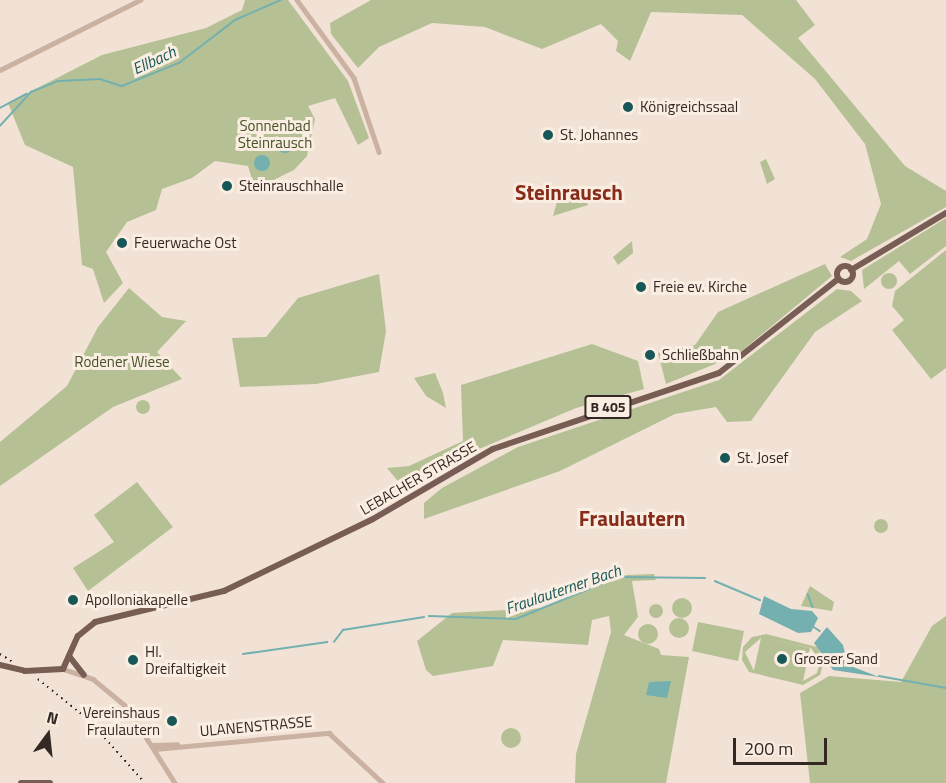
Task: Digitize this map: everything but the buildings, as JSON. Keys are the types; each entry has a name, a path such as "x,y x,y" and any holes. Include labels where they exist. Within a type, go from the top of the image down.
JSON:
{"main road":[{"path":"851,270 849,280 838,279 840,268 851,270 946,213"},
{"name":"LEBACHER STRASSE","path":"69,654 82,632 106,618 224,591 373,519 493,449 706,378 766,340 838,279"},
{"path":"69,654 73,667 84,675"},
{"name":"B 405","path":"63,669 69,654"},
{"path":"0,665 10,669 63,669"},
{"path":"21,783 50,783"}],"street":[{"path":"0,70 140,0"},
{"path":"297,0 354,78 380,152"},
{"path":"63,669 84,675 119,701 154,747 175,783"},
{"name":"ULANENSTRASSE","path":"154,747 336,735 383,783"}],"green space":[{"name":"Sonnenbad Steinrausch","path":"245,0 288,0 348,81 369,138 358,145 335,98 308,106 315,119 307,156 294,170 255,189 248,166 215,161 192,178 162,189 156,210 127,222 106,252 123,283 104,303 93,269 82,265 73,167 25,145 8,103 102,55 206,28 242,10"},
{"path":"371,0 796,0 815,25 798,38 905,166 946,191 946,207 851,261 840,257 867,239 881,204 865,144 815,79 742,15 651,12 630,61 616,51 618,41 601,24 542,49 485,27 432,23 379,47 358,68 331,34 330,23"},
{"path":"766,159 775,179 767,184 760,162"},
{"path":"568,186 574,186 578,193 574,200 568,200 564,196 564,190"},
{"path":"558,198 586,199 588,205 553,216"},
{"path":"946,218 946,246 910,274 899,261 864,289 862,270"},
{"path":"632,241 633,253 618,265 613,257"},
{"path":"946,250 946,368 931,379 892,330 904,320 892,306 895,291"},
{"path":"825,264 832,276 737,355 666,384 658,353 695,345 718,312"},
{"path":"889,273 895,275 897,281 895,287 889,289 883,287 881,281 883,275"},
{"path":"379,274 386,331 379,372 316,384 240,387 232,338 266,337 298,298"},
{"name":"Rodener Wiese","path":"129,288 162,317 186,321 157,352 182,379 113,407 0,486 0,442 67,386 98,327"},
{"path":"837,289 851,291 862,301 815,332 751,421 727,422 716,407 675,414 560,471 424,519 424,503 442,488 518,447 719,380"},
{"path":"592,344 638,361 644,389 576,408 479,449 422,485 402,486 387,468 409,466 463,441 461,385"},
{"path":"435,373 446,408 426,396 414,378"},
{"path":"140,400 146,400 150,407 146,414 140,414 136,410 136,404"},
{"path":"137,482 173,527 88,591 73,568 114,542 94,515"},
{"path":"878,519 884,519 888,526 884,533 878,533 874,529 874,523"},
{"path":"654,574 656,580 632,581 638,617 624,635 659,649 661,655 689,657 666,783 575,783 576,754 611,632 609,616 592,620 588,645 503,640 493,666 433,676 426,670 417,641 452,613 544,608 626,575"},
{"path":"810,586 834,602 832,611 801,606"},
{"path":"682,598 689,601 692,608 689,615 682,618 675,615 672,608 675,601"},
{"path":"653,604 659,604 663,611 659,618 653,618 649,614 649,608"},
{"path":"946,616 946,783 810,783 800,693 829,676 901,682 932,626"},
{"path":"679,618 686,621 689,628 686,635 679,638 672,635 669,628 672,621"},
{"path":"698,622 744,631 738,661 692,651"},
{"path":"648,624 655,627 658,634 655,641 648,644 641,641 638,634 641,627"},
{"name":"Grosser Sand","path":"766,634 817,647 824,661 820,675 803,685 749,672 742,660 743,647 752,637","holes":["761,638 754,670 754,671 745,652","764,638 811,648 820,661 817,673 803,681 810,648"]},
{"path":"507,728 515,728 521,734 521,742 515,748 507,748 501,742 501,734"}],"water":[{"path":"285,137 293,145 285,153 277,145"},
{"path":"259,155 265,155 270,163 268,169 259,171 254,166 254,160"},
{"path":"764,596 791,609 812,611 818,618 811,632 798,633 759,614"},
{"path":"827,627 843,645 848,665 879,677 833,670 814,643"},
{"path":"671,681 667,698 646,695 649,682"}],"waterway":[{"name":"Ellbach","path":"0,126 31,92 58,81 100,79 122,86 179,63 235,20 281,0"},
{"path":"0,108 26,94"},
{"name":"Fraulauterner Bach","path":"429,616 516,619 619,577 705,578"},
{"name":"Fraulauterner Bach","path":"715,581 760,600"},
{"path":"808,594 813,607"},
{"name":"Fraulauterner Bach","path":"334,642 343,630 424,617"},
{"name":"Fraulauterner Bach","path":"814,627 820,631"},
{"name":"Fraulauterner Bach","path":"243,654 327,642"},
{"name":"Fraulauterner Bach","path":"879,676 946,688"}],"railway":[{"path":"0,654 13,662"},
{"path":"38,679 89,720 145,783"}],"place":[{"name":"Königreichssaal","path":"628,107"},
{"name":"St. Johannes","path":"548,135"},
{"name":"Steinrauschhalle","path":"227,186"},
{"name":"Feuerwache Ost","path":"122,243"},
{"name":"Freie ev. Kirche","path":"641,287"},
{"name":"Schließbahn","path":"650,355"},
{"name":"St. Josef","path":"725,458"},
{"name":"Apolloniakapelle","path":"73,600"},
{"name":"Grosser Sand","path":"782,659"},
{"name":"Hl. Dreifaltigkeit","path":"133,660"},
{"name":"Vereinshaus Fraulautern","path":"172,721"}],"district":[{"name":"Steinrausch","path":"569,192"},
{"name":"Fraulautern","path":"632,518"}]}
